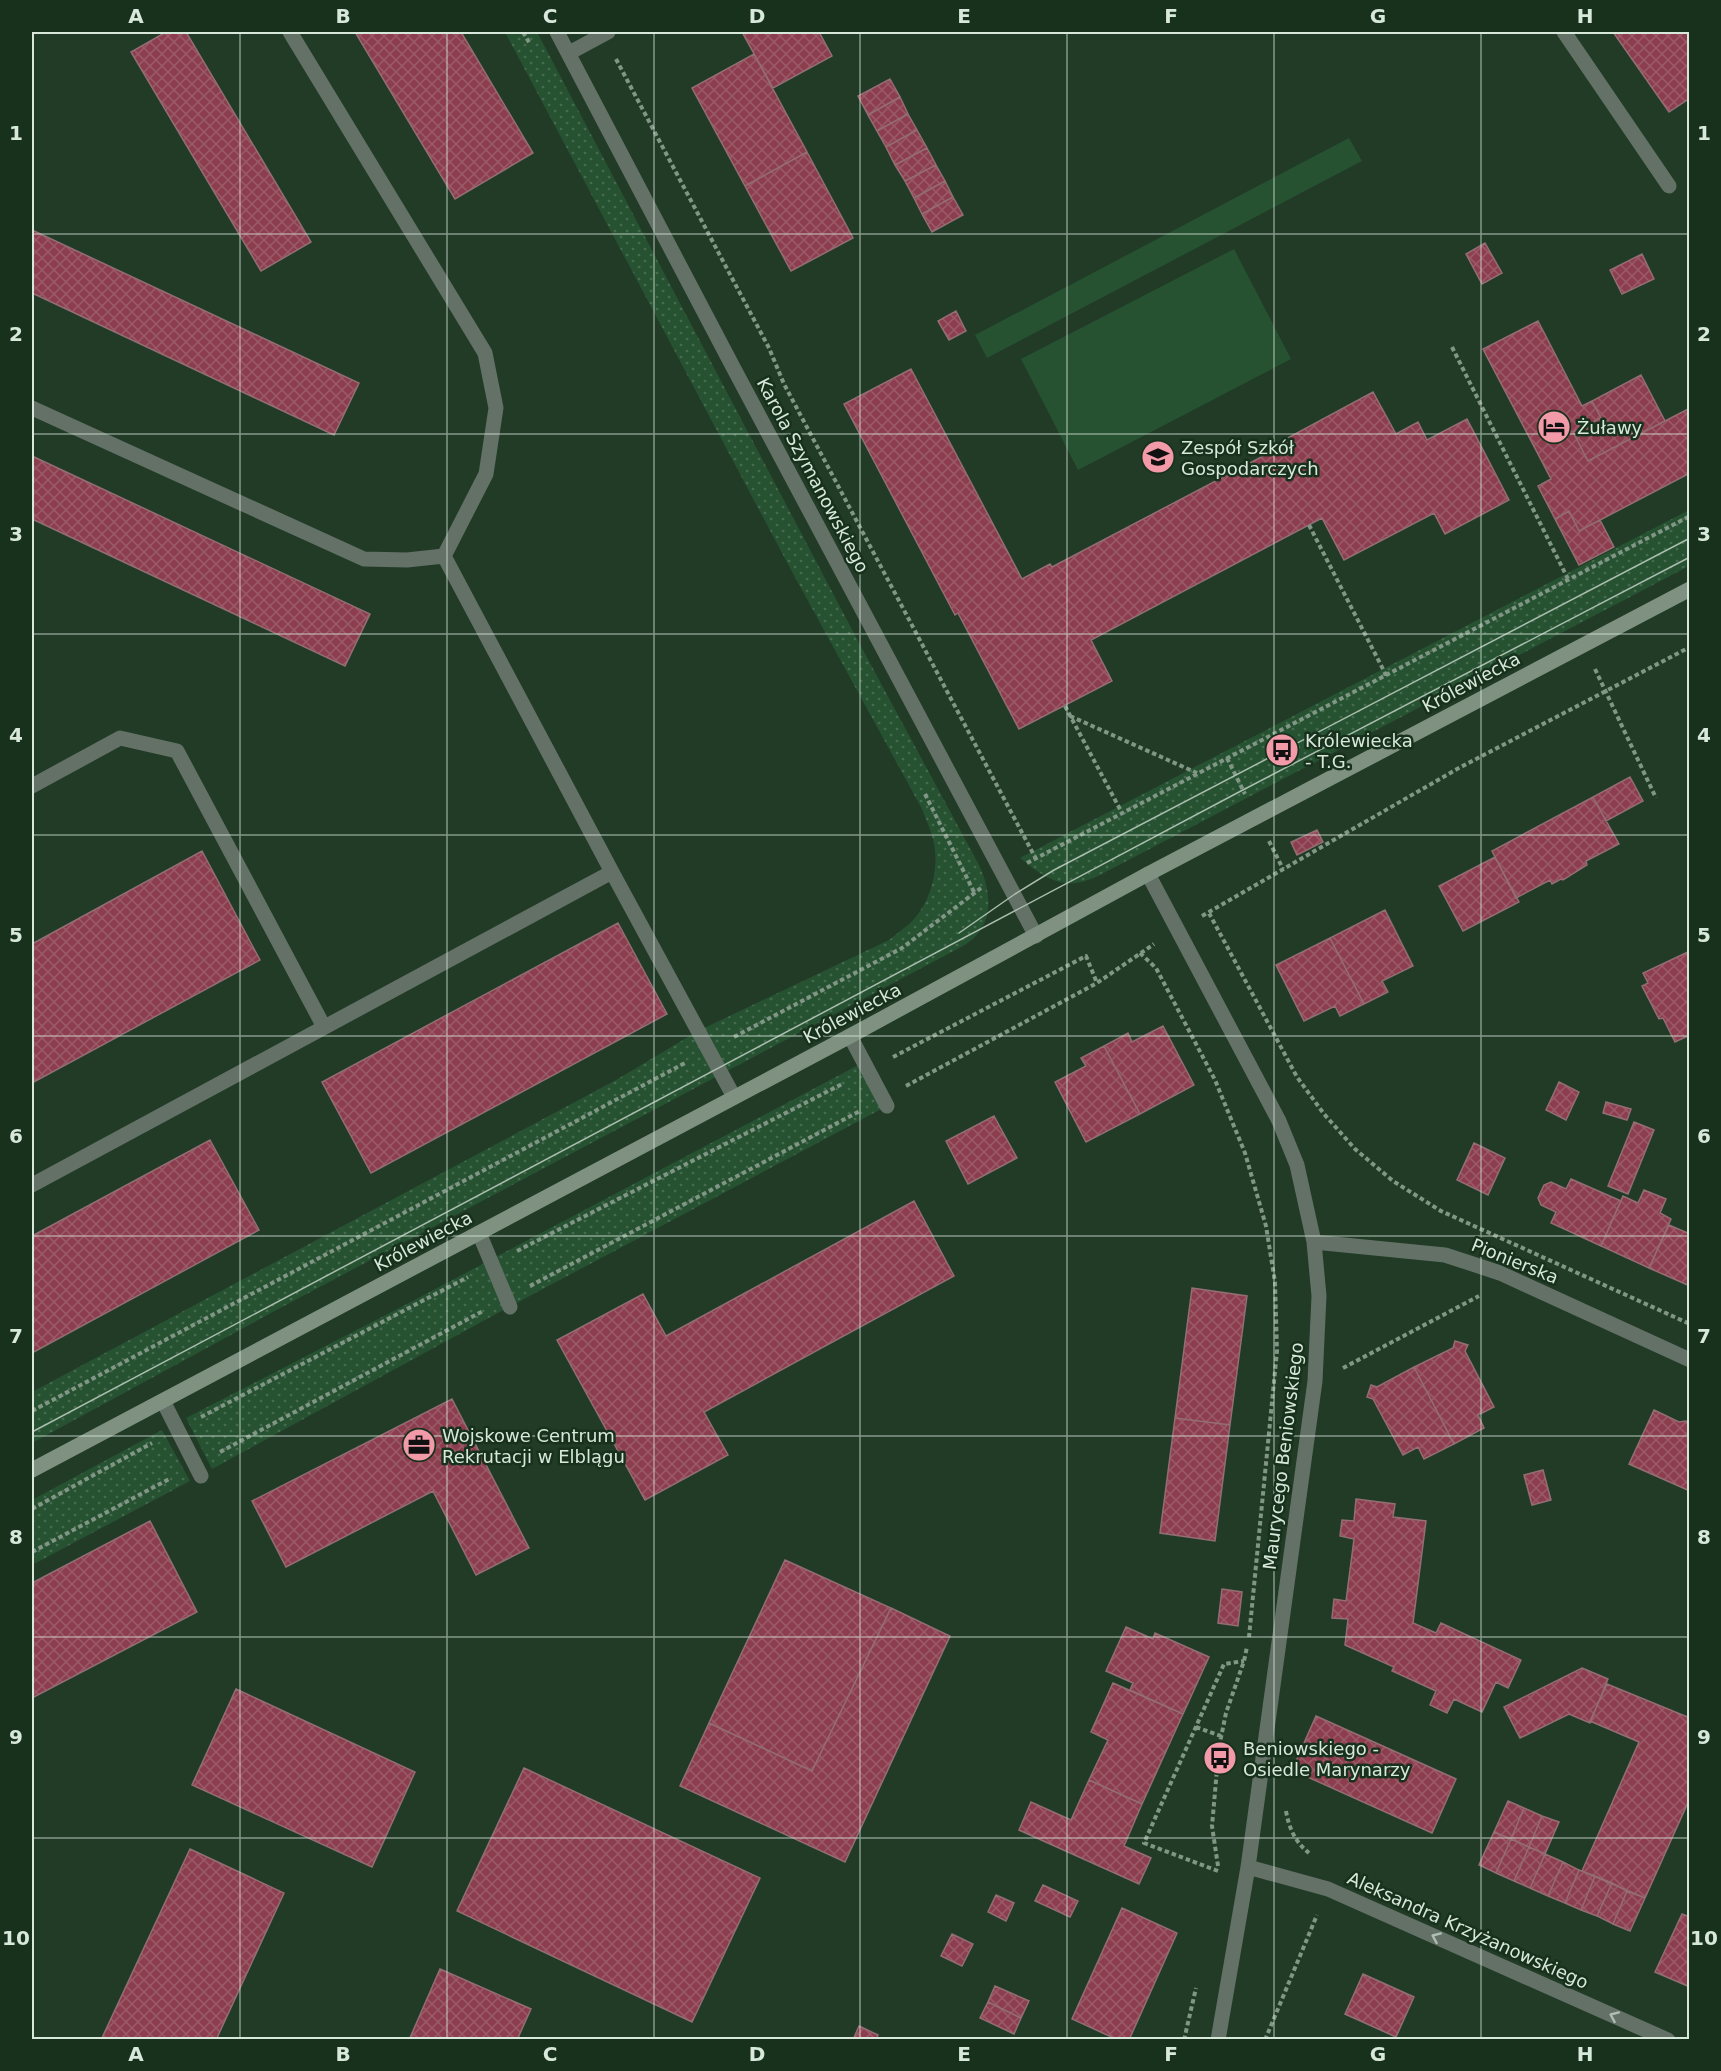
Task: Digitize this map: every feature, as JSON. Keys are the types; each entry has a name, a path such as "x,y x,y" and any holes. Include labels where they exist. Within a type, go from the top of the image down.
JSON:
{"main road":[{"name":"Królewiecka","path":"32,1470 734,1098 1148,874 1689,589"}],"street":[{"path":"290,32 485,353 496,408 486,474 444,556"},
{"name":"Karola Szymanowskiego","path":"557,32 1036,936"},
{"path":"1564,32 1669,186"},
{"path":"569,53 606,33"},
{"path":"32,408 364,559 407,560 444,556"},
{"path":"444,556 612,872 710,1049 734,1098"},
{"path":"32,786 120,738 177,751 324,1027"},
{"path":"32,1185 612,872"},
{"name":"Maurycego Beniowskiego","path":"1148,874 1279,1121 1297,1165 1314,1242 1319,1296 1315,1381 1248,1867 1218,2040"},
{"path":"850,1036 885,1103"},
{"path":"479,1233 508,1302"},
{"name":"Pionierska","path":"1314,1242 1445,1255 1500,1273 1689,1360"},
{"path":"163,1401 198,1470"},
{"name":"Aleksandra Krzyżanowskiego","path":"1248,1867 1328,1889 1668,2040"}],"path":[{"path":"606,33 769,348 790,394 1036,859"},
{"path":"1452,347 1568,579"},
{"path":"32,1411 902,948 974,892 1004,874 1689,516"},
{"path":"1309,525 1386,675"},
{"path":"1595,557 1599,563"},
{"path":"1584,645 1656,798"},
{"path":"32,1552 198,1470 508,1302 885,1103 1097,982 1176,928 1209,913 1226,900 1313,853 1457,769 1689,647"},
{"path":"1065,706 1122,813"},
{"path":"1070,716 1198,774"},
{"path":"1209,913 1297,1077 1331,1122 1363,1156 1393,1180 1441,1211 1689,1324"},
{"path":"1140,953 1156,968 1215,1080 1241,1143 1266,1226 1275,1282 1277,1351 1248,1645 1221,1736 1212,1826 1218,1871 1217,1880"},
{"path":"32,1509 492,1265 1086,956 1097,982"},
{"path":"1339,1373 1343,1368 1486,1293"},
{"path":"1218,1871 1144,1843 1224,1665 1244,1661"},
{"path":"1196,1727 1221,1736"},
{"path":"1285,1808 1288,1823 1299,1846 1316,1859"},
{"path":"1265,2040 1328,1889"},
{"path":"1184,2040 1196,1985"}],"green space":[{"path":"505,32 537,32 857,639 979,865 987,888 988,910 985,920 981,930 963,946 282,1307 32,1443 32,1392 616,1080 698,1031 889,940 914,919 929,894 934,874 935,854 932,835 922,809 790,568"},
{"path":"1349,138 1362,161 987,358 975,335"},
{"path":"1234,249 1291,359 1078,470 1021,359"},
{"path":"1689,510 1689,566 1100,875 1077,883 1058,882 1040,873 1020,858"},
{"path":"864,1062 887,1106 496,1314 212,1469 186,1418 407,1304"},
{"path":"162,1430 190,1481 32,1565 32,1500"}],"building":[{"path":"166,32 186,32 311,242 261,271 131,52"},
{"path":"355,32 461,32 533,153 455,199"},
{"path":"742,32 819,32 832,56 773,88"},
{"path":"1613,32 1690,32 1690,98 1669,112"},
{"path":"754,54 807,152 745,186 692,88"},
{"path":"890,79 900,97 868,115 858,96"},
{"path":"900,97 908,114 877,131 868,115"},
{"path":"908,114 917,130 886,147 877,131"},
{"path":"917,130 927,148 895,165 886,147"},
{"path":"927,148 936,165 905,181 895,165"},
{"path":"807,152 853,238 791,271 745,186"},
{"path":"936,165 945,181 914,198 905,181"},
{"path":"945,181 953,197 922,214 914,198"},
{"path":"953,197 963,215 932,232 922,214"},
{"path":"32,230 359,383 334,435 32,293"},
{"path":"1485,243 1502,273 1482,284 1466,254"},
{"path":"1642,254 1654,279 1622,294 1610,270"},
{"path":"956,311 966,331 949,340 938,321"},
{"name":"Żuławy","path":"1538,321 1582,406 1592,401 1601,418 1573,432 1588,461 1690,408 1690,473 1579,531 1569,511 1555,519 1538,486 1551,479 1483,349"},
{"path":"911,369 1022,579 1050,564 1052,567 1284,445 1282,441 1373,392 1396,434 1418,422 1427,440 1467,419 1509,500 1445,534 1434,513 1344,560 1322,518 1091,640 1112,681 1019,729 958,613 955,615 844,404"},
{"path":"1641,375 1665,421 1588,461 1573,432 1601,418 1592,401"},
{"path":"32,456 370,614 345,666 32,519"},
{"path":"1569,511 1579,531 1600,520 1614,547 1579,565 1555,519"},
{"path":"1630,777 1643,801 1606,821 1593,797"},
{"path":"1593,797 1619,844 1586,861 1587,865 1563,880 1552,884 1550,880 1516,898 1492,851"},
{"path":"1317,830 1323,842 1297,855 1291,842"},
{"path":"202,851 260,960 32,1083 32,944"},
{"path":"1495,857 1519,902 1463,931 1439,886"},
{"path":"1385,910 1413,966 1382,981 1388,992 1364,1004 1330,938"},
{"path":"618,923 667,1014 371,1173 322,1082"},
{"path":"1330,938 1364,1004 1340,1016 1335,1006 1304,1021 1276,965"},
{"path":"1690,951 1690,1035 1675,1042 1663,1018 1659,1019 1642,986 1648,983 1643,973"},
{"path":"1163,1026 1194,1085 1140,1114 1104,1046 1128,1033 1132,1042"},
{"path":"1104,1046 1140,1114 1086,1142 1055,1082 1086,1066 1081,1058"},
{"path":"1559,1082 1579,1092 1566,1120 1546,1110"},
{"path":"1606,1102 1631,1109 1627,1120 1603,1113"},
{"path":"994,1116 1017,1158 968,1184 946,1141"},
{"path":"1634,1122 1654,1130 1628,1194 1608,1186"},
{"path":"210,1140 259,1230 32,1353 32,1236"},
{"path":"1474,1143 1505,1158 1488,1195 1457,1180"},
{"path":"1571,1179 1621,1201 1601,1246 1551,1223 1556,1212 1541,1205 1538,1198 1544,1185 1551,1182 1566,1189"},
{"path":"1644,1190 1666,1199 1660,1213 1671,1219 1649,1268 1601,1246 1623,1196 1638,1203"},
{"path":"914,1201 954,1276 704,1412 728,1455 645,1500 557,1340 643,1294 666,1336"},
{"path":"1669,1225 1690,1234 1690,1286 1649,1268"},
{"path":"1192,1288 1247,1296 1230,1425 1175,1418"},
{"path":"1455,1341 1468,1345 1465,1351 1494,1407 1478,1415 1484,1428 1454,1444 1414,1367 1453,1348"},
{"path":"1414,1367 1454,1444 1424,1459 1418,1447 1403,1455 1373,1399 1367,1397 1371,1385 1377,1387"},
{"name":"Wojskowe Centrum Rekrutacji w Elblągu","path":"452,1399 529,1548 476,1575 433,1491 286,1567 252,1501"},
{"path":"1654,1410 1679,1422 1686,1421 1690,1426 1690,1491 1629,1464"},
{"path":"1175,1418 1230,1425 1215,1541 1160,1533"},
{"path":"1543,1470 1551,1500 1532,1505 1524,1475"},
{"path":"1356,1499 1395,1504 1393,1517 1426,1521 1413,1623 1436,1633 1441,1623 1521,1660 1508,1688 1496,1682 1482,1712 1454,1699 1447,1713 1430,1705 1436,1691 1392,1671 1394,1667 1345,1645 1348,1619 1332,1618 1334,1599 1346,1601 1354,1539 1340,1536 1342,1520 1354,1521"},
{"path":"150,1521 197,1612 32,1698 32,1583"},
{"path":"785,1560 891,1608 812,1771 709,1723"},
{"path":"1222,1589 1242,1592 1238,1626 1218,1623"},
{"path":"891,1608 950,1636 845,1862 680,1786 709,1723 812,1771"},
{"path":"1126,1627 1153,1639 1155,1633 1209,1657 1183,1714 1130,1690 1133,1683 1106,1671"},
{"path":"1582,1668 1608,1679 1590,1723 1569,1714 1520,1738 1504,1707"},
{"path":"1113,1683 1183,1714 1142,1804 1089,1780 1108,1740 1091,1732"},
{"path":"1607,1684 1690,1718 1690,1798 1645,1898 1582,1871 1639,1742 1590,1721"},
{"path":"236,1689 415,1772 372,1867 192,1785"},
{"path":"1316,1716 1456,1779 1432,1833 1292,1770"},
{"path":"524,1768 760,1878 692,2022 457,1911"},
{"path":"1089,1780 1142,1804 1124,1846 1151,1858 1139,1884 1019,1830 1031,1802 1071,1820"},
{"path":"1508,1801 1524,1808 1511,1839 1494,1832"},
{"path":"1524,1808 1542,1816 1529,1847 1511,1839"},
{"path":"1542,1816 1559,1822 1545,1854 1529,1847"},
{"path":"1494,1832 1511,1839 1496,1873 1479,1865"},
{"path":"1511,1839 1529,1847 1514,1881 1496,1873"},
{"path":"1529,1847 1545,1854 1530,1888 1514,1881"},
{"path":"190,1849 284,1893 216,2040 101,2040"},
{"path":"1545,1854 1563,1862 1548,1896 1530,1888"},
{"path":"1563,1862 1579,1870 1565,1903 1548,1896"},
{"path":"1579,1870 1595,1876 1581,1910 1565,1903"},
{"path":"1595,1876 1612,1883 1597,1916 1581,1910"},
{"path":"1612,1883 1627,1891 1613,1924 1597,1916"},
{"path":"1043,1885 1078,1901 1070,1917 1035,1901"},
{"path":"1627,1891 1645,1898 1630,1931 1613,1924"},
{"path":"996,1895 1014,1903 1006,1921 988,1912"},
{"path":"1122,1908 1177,1933 1129,2040 1118,2040 1072,2019"},
{"path":"1682,1914 1690,1917 1690,1987 1655,1972"},
{"path":"952,1934 973,1944 962,1966 941,1956"},
{"path":"440,1969 531,2009 517,2040 409,2040"},
{"path":"1363,1974 1414,1997 1396,2037 1345,2014"},
{"path":"995,1986 1029,2001 1021,2018 988,2002"},
{"path":"988,2002 1021,2018 1014,2034 980,2018"},
{"path":"859,2026 878,2035 876,2040 853,2040"}],"tram line":[{"path":"959,933 1054,870 1690,538"},
{"path":"32,1432 1239,792 1690,557"}],"place":[{"name":"Żuławy","path":"1554,427"},
{"name":"Zespół Szkół Gospodarczych","path":"1158,457"},
{"name":"Królewiecka - T.G.","path":"1282,750"},
{"name":"Wojskowe Centrum Rekrutacji w Elblągu","path":"419,1445"},
{"name":"Beniowskiego - Osiedle Marynarzy","path":"1220,1758"}]}
